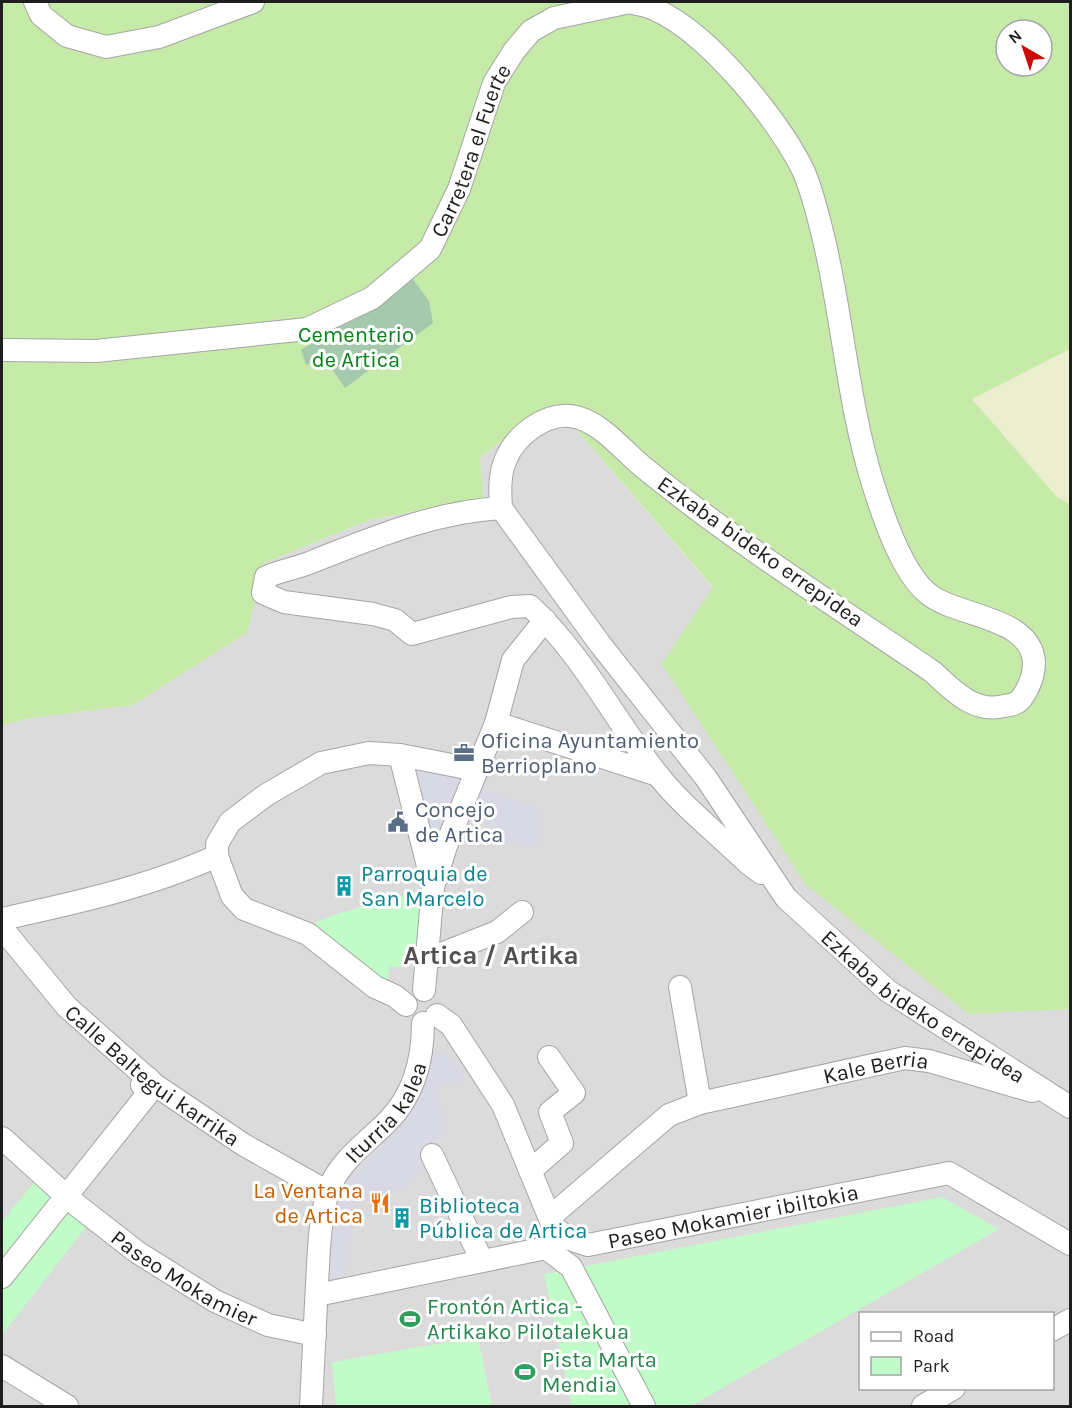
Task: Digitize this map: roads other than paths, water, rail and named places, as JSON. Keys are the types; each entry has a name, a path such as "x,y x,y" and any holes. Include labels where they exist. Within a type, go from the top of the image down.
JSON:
{"street":[{"path":"36,2 41,15 68,36 106,47 159,37 253,2"},
{"name":"Carretera el Fuerte","path":"2,350 96,351 307,329 372,298 413,266 434,242 459,189 494,83 514,51 531,32 554,18 629,2"},
{"name":"Ezkaba bideko errepidea","path":"629,2 651,7 660,12 719,56 754,96 802,169 817,210 831,270 862,447 873,487 898,548 910,574 927,593 954,608 1016,630 1033,652 1034,669 1029,689 1018,703 1000,708 978,706 957,695 933,672 680,496 598,427 570,416 544,420 524,433 506,458 500,483 501,508 600,644 706,778 775,882 805,916 888,991 1050,1096"},
{"path":"501,508 417,522 310,563 282,570 266,577 263,593 284,602 395,620 412,634 511,607 530,606 545,620 658,775 749,864 775,882"},
{"path":"424,990 433,887 461,805 496,723 513,660 545,620"},
{"path":"496,723 658,775"},
{"path":"406,1005 412,994 424,990 434,994 438,1000 430,1019 410,1018 406,1005 395,996 375,987 308,934 244,909 232,896 217,856 217,844 230,822 266,795 321,763 369,753 400,755 477,770"},
{"path":"400,755 433,887"},
{"path":"2,919 89,900 187,869 217,856"},
{"path":"426,960 497,932 522,912"},
{"name":"Calle Baltegui karrika","path":"2,928 67,1006 148,1078 244,1145 328,1192"},
{"path":"680,987 700,1102"},
{"name":"Paseo Mokamier ibiltokia","path":"430,1019 451,1026 503,1105 553,1226 567,1238 588,1245 949,1173 1071,1244"},
{"name":"Iturria kalea","path":"311,1407 321,1224 328,1192 334,1179 365,1140 390,1119 406,1096 415,1078 430,1019"},
{"path":"531,1171 562,1143 550,1112 574,1093 549,1057"},
{"name":"Kale Berria","path":"550,1217 669,1115 700,1102 905,1058 929,1061 1050,1096"},
{"path":"2,1277 150,1090 142,1085 148,1078"},
{"path":"1050,1096 1071,1107"},
{"name":"Paseo Mokamier","path":"2,1138 66,1195 137,1252 215,1301 268,1324 315,1335"},
{"path":"432,1155 482,1261"},
{"path":"317,1295 546,1248 571,1267 644,1407"},
{"path":"1054,1329 1071,1320"},
{"path":"2,1366 67,1407"},
{"path":"923,1407 952,1390"}],"place":[{"name":"Oficina Ayuntamiento Berrioplano","path":"464,753"},
{"name":"Concejo de Artica","path":"398,822"},
{"name":"Parroquia de San Marcelo","path":"344,886"},
{"name":"La Ventana de Artica","path":"380,1203"},
{"name":"Biblioteca Pública de Artica","path":"402,1218"},
{"name":"Frontón Artica - Artikako Pilotalekua","path":"410,1319"},
{"name":"Pista Marta Mendia","path":"525,1372"}],"district":[{"name":"Artica / Artika","path":"491,955"}],"park label":[{"name":"Cementerio de Artica","path":"356,346"}]}
